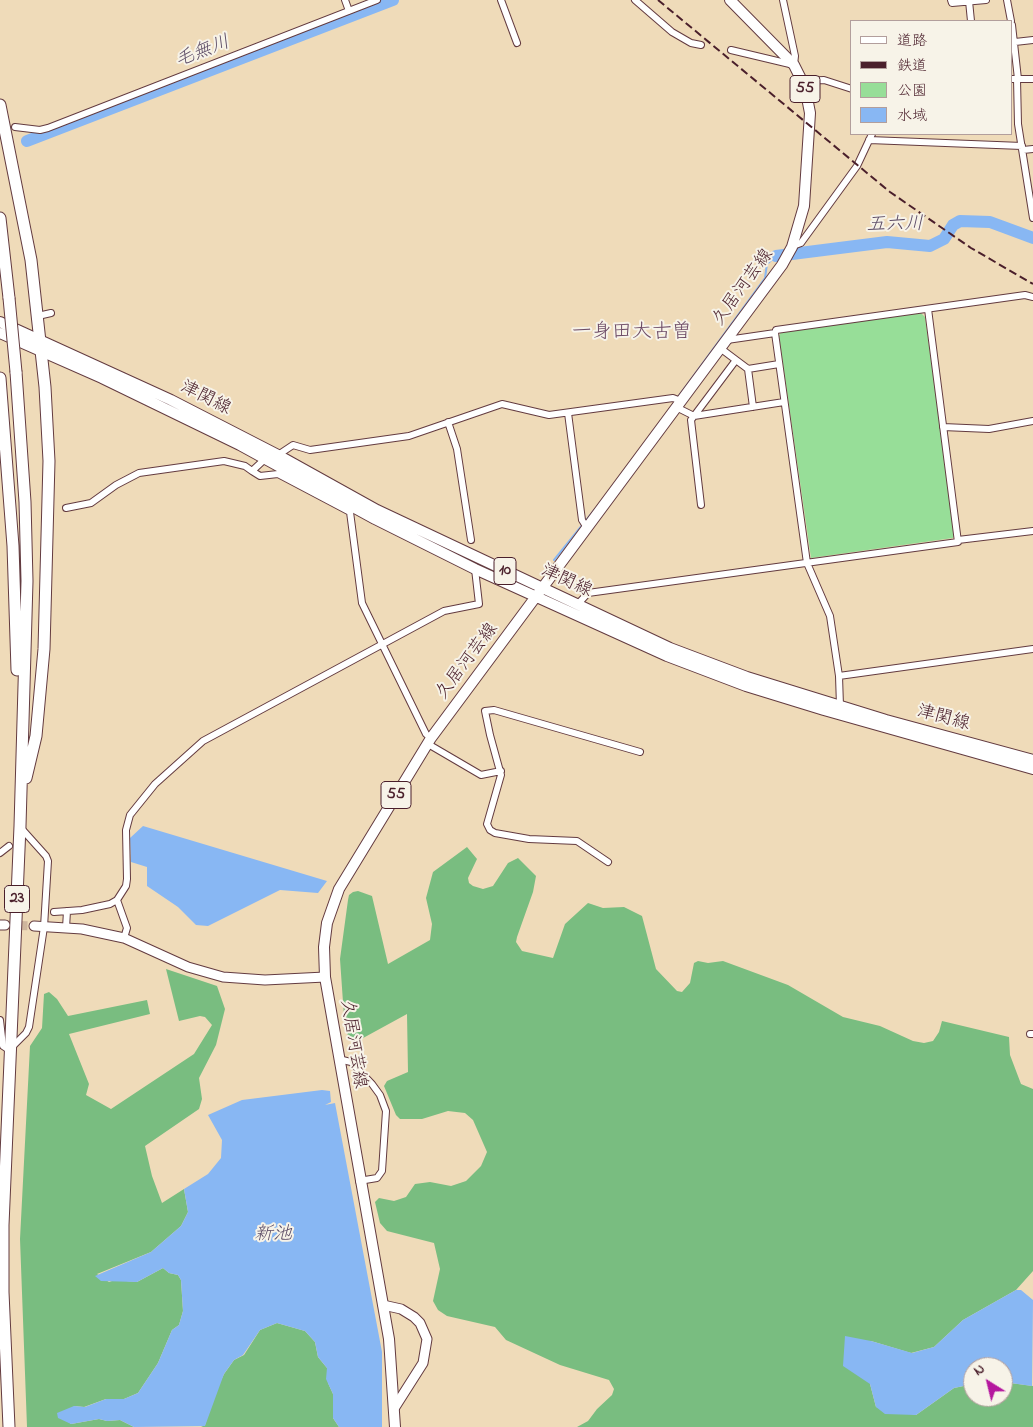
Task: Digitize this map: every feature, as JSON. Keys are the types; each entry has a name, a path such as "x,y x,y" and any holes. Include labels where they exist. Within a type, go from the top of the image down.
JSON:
{"highway":[{"path":"0,106 31,260 41,346 49,462 44,649 36,736 20,799"},
{"name":"23","path":"0,218 16,372 27,581 20,826 9,1050 3,1292 10,1427"},
{"path":"0,378 15,584 20,799"}],"main road":[{"name":"久居河芸線","path":"395,1427 395,1407 383,1305 359,1181 325,977 327,923 339,889 430,741 539,593 584,524 723,344 782,265 793,246 804,206 810,127 810,113 803,81 794,65 730,0"},
{"name":"津関線","path":"0,322 41,346 266,458 375,519 475,569 577,605 670,648 747,677 840,706 1033,760"},
{"name":"津関線","path":"0,333 41,346 171,400 278,455 377,510 667,656 746,686 1033,769"}],"street":[{"path":"345,0 349,11"},
{"path":"14,127 40,130 48,128 377,0"},
{"path":"501,0 516,43"},
{"path":"635,0 672,32 691,43 701,45"},
{"path":"731,50 794,65 795,56 783,0"},
{"path":"952,0 952,2 986,0"},
{"path":"1006,0 1010,20"},
{"path":"969,1 971,20"},
{"path":"1013,32 1015,42 1017,110 1033,218"},
{"path":"1015,42 1033,40"},
{"path":"1016,79 1033,79"},
{"path":"803,81 824,80 850,88"},
{"path":"793,246 801,243 857,166 871,137 1033,149"},
{"path":"800,221 814,226"},
{"path":"753,407 748,370 736,360 723,344 775,333 776,330 1024,295 1033,297"},
{"path":"928,309 958,540"},
{"path":"38,316 51,314"},
{"path":"775,333 807,563 830,616 839,676 840,706"},
{"path":"702,505 691,420 736,360"},
{"path":"748,370 779,364"},
{"path":"252,471 266,458 278,455 292,445 310,450 409,436 502,404 548,415 677,402 694,416 784,402"},
{"path":"568,412 584,524"},
{"path":"943,427 989,429 1033,421"},
{"path":"448,422 457,448 470,540"},
{"path":"66,508 91,503 116,485 139,473 224,461 245,466 260,476 278,474 350,512 362,603 430,741 481,776 501,770"},
{"path":"577,605 588,593 1033,530"},
{"path":"54,912 110,904 117,900 126,886 126,830 130,815 155,784 203,741 451,608 479,604 475,569"},
{"path":"839,676 1033,649"},
{"path":"608,862 577,841 549,841 495,833 490,830 487,824 502,775 490,735 485,709 640,752"},
{"path":"0,1020 3,1046 9,1050 26,1033 29,1027 44,927 48,861 46,856 20,826"},
{"path":"0,853 9,846"},
{"path":"117,900 127,928 124,938"},
{"path":"66,928 67,911"},
{"path":"34,926 94,931 124,938 188,967 222,976 265,980 325,977"},
{"path":"338,1060 351,1062 372,1084 380,1094 386,1111 382,1171 377,1178 359,1181"},
{"path":"383,1305 401,1308 414,1317 420,1323 427,1339 424,1363 395,1407"}],"green space":[{"path":"921,313 925,317 955,534 953,538 811,558 779,336 781,332"},
{"path":"467,847 477,859 468,878 469,883 483,889 493,886 508,863 518,858 536,876 533,892 516,942 522,951 553,958 565,924 588,903 603,908 624,907 642,916 656,969 677,991 682,992 690,983 694,963 698,961 708,963 723,961 788,985 843,1017 880,1026 913,1041 924,1043 933,1041 939,1032 942,1021 1009,1037 1010,1055 1021,1084 1033,1089 1033,1271 1016,1290 963,1320 934,1347 911,1353 871,1341 870,1384 876,1407 916,1415 954,1388 963,1386 963,1407 1013,1407 1013,1383 1033,1386 1033,1427 577,1427 588,1421 597,1409 612,1395 614,1389 609,1380 560,1365 506,1340 495,1327 447,1316 438,1310 433,1301 440,1269 434,1243 387,1231 380,1223 375,1202 379,1198 394,1201 406,1197 415,1184 430,1182 451,1186 466,1181 481,1166 487,1152 473,1120 465,1113 448,1111 422,1119 400,1119 396,1115 384,1086 387,1081 408,1072 407,1014 354,1043 345,1031 340,959 348,900 349,895 353,892 358,891 372,896 388,964 430,940 432,924 426,898 433,872"},
{"path":"166,969 217,986 225,1009 216,1045 199,1078 202,1099 199,1109 145,1146 152,1176 162,1203 184,1189 188,1212 181,1226 151,1252 97,1274 109,1282 115,1280 137,1282 163,1268 169,1273 178,1275 181,1280 183,1311 179,1325 172,1330 158,1363 138,1393 124,1399 106,1399 84,1407 74,1406 67,1421 71,1424 99,1419 107,1421 120,1420 134,1427 27,1427 20,1239 30,1046 42,1028 44,994 49,992 57,999 68,1016 147,1000 150,1014 69,1034 89,1084 86,1095 111,1109 194,1054 212,1025 205,1017 200,1016 179,1021"},
{"path":"277,1323 305,1331 315,1342 318,1357 327,1368 328,1383 333,1394 333,1418 339,1427 201,1427 205,1425 215,1393 224,1374 234,1360 244,1355 260,1330"}],"water":[{"path":"143,826 327,881 318,893 280,890 208,926 196,925 178,907 147,886 147,867 131,862 130,838"},
{"name":"新池","path":"322,1090 330,1091 331,1102 325,1105 335,1103 382,1352 382,1427 339,1427 333,1418 333,1394 326,1379 327,1368 318,1357 315,1342 305,1331 277,1323 260,1330 243,1355 234,1360 224,1374 205,1426 134,1427 120,1420 107,1421 99,1419 71,1424 58,1418 57,1413 74,1406 85,1407 106,1399 124,1399 138,1393 158,1363 172,1330 179,1325 183,1311 181,1280 178,1275 169,1273 163,1268 137,1282 101,1281 95,1276 151,1252 181,1226 188,1212 184,1189 208,1174 221,1158 222,1140 208,1115 242,1100"},
{"path":"1016,1290 1021,1290 1033,1300 1032,1386 1013,1383 1013,1357 963,1357 963,1386 954,1388 916,1415 885,1414 876,1407 870,1384 843,1366 845,1336 871,1341 912,1353 934,1347 963,1320"}],"waterway":[{"name":"毛無川","path":"27,141 393,0"},
{"name":"五六川","path":"776,256 887,242 930,246 944,239 953,225 960,221 990,222 1033,238"},
{"path":"678,397 765,278 767,264 776,256"},
{"path":"554,560 596,508"}],"tunnel":[{"path":"5,925 34,926"}],"railway":[{"path":"658,0 890,192 971,248 1033,284"}],"district":[{"name":"一身田大古曽","path":"632,334"}]}
